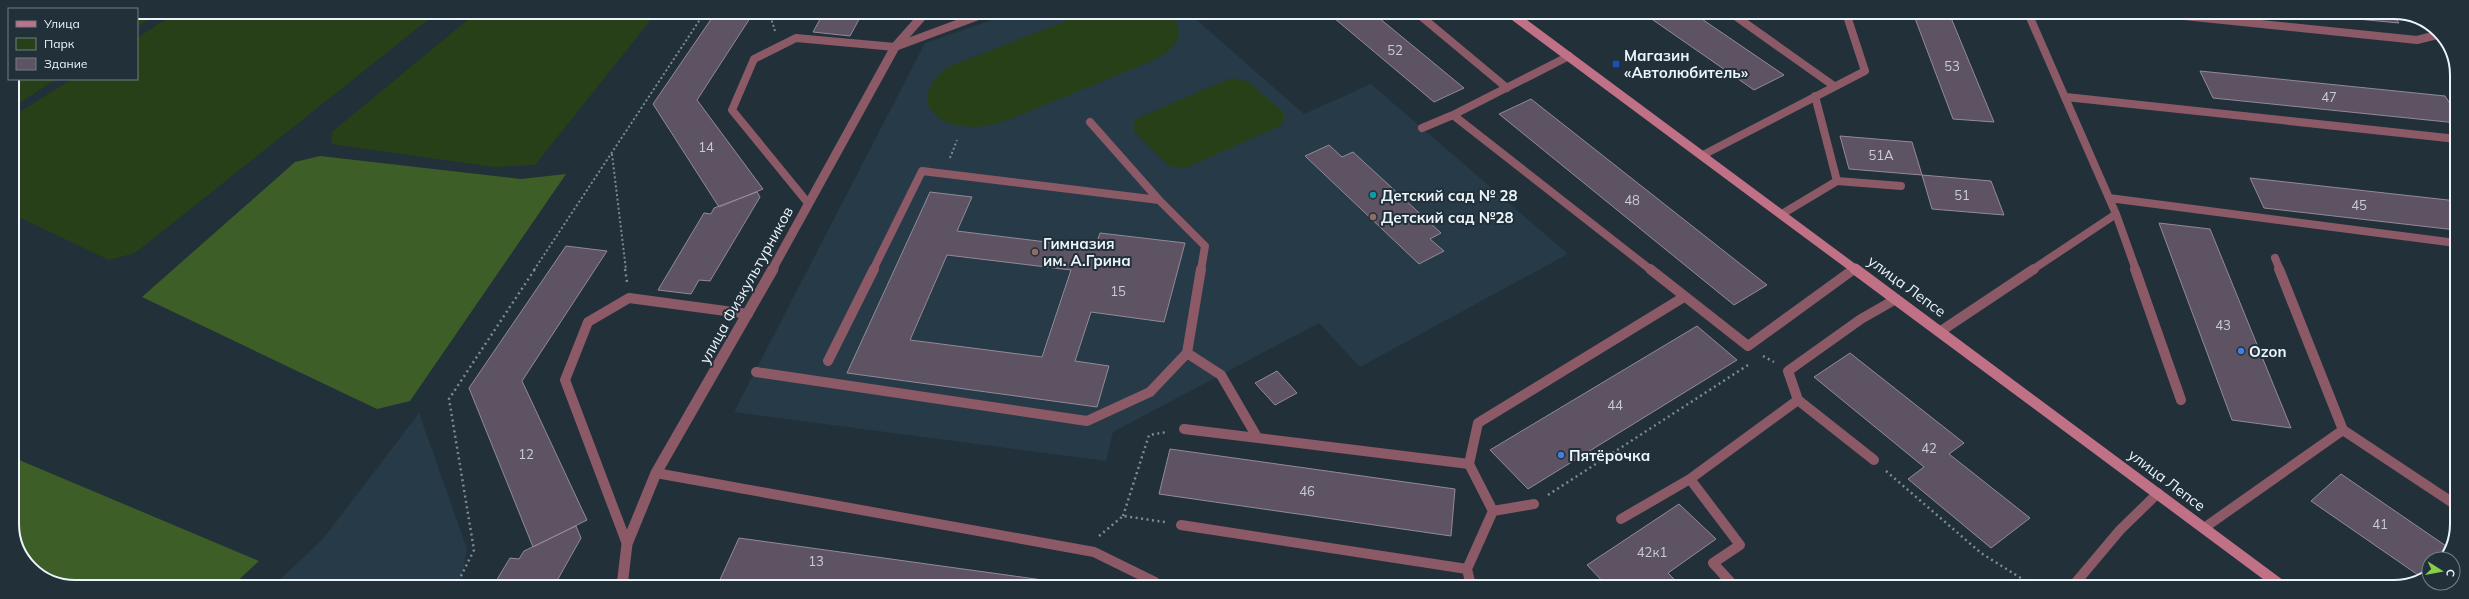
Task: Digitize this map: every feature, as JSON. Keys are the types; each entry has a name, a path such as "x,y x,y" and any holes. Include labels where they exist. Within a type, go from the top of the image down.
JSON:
{"main road":[{"name":"улица Лепсе","path":"1518,19 1941,331 2274,580"}],"street":[{"name":"улица Физкультурников","path":"623,580 627,544 656,473 748,314 895,47 920,19"}],"lane":[{"path":"808,203 732,110 754,59 796,38 895,47 970,19"},
{"path":"1424,19 1508,88"},
{"path":"1739,19 1834,86"},
{"path":"1703,155 1865,71 1848,19"},
{"path":"2031,19 2116,214 2181,400"},
{"path":"2214,19 2417,40 2434,36"},
{"path":"1422,128 1453,115 1569,56"},
{"path":"1815,96 1837,181"},
{"path":"2066,97 2450,138"},
{"path":"1453,115 1748,346 1821,291 1855,268"},
{"path":"756,372 1087,421 1150,392 1187,353 1206,246 1160,200 1090,122"},
{"path":"828,362 922,171 1160,200"},
{"path":"1782,214 1837,181 1901,186"},
{"path":"2109,198 2450,242"},
{"path":"1941,331 2116,214"},
{"path":"2275,258 2343,430 2450,501"},
{"path":"1493,511 1470,464 1478,424 1684,297"},
{"path":"627,544 565,380 588,322 629,298 748,314"},
{"path":"1874,460 1798,400 1788,371 1860,319 1896,299"},
{"path":"1187,353 1221,375 1257,437"},
{"path":"1621,519 1690,478 1798,400"},
{"path":"1184,429 1470,464"},
{"path":"2204,528 2343,430"},
{"path":"656,473 1094,552 1151,580"},
{"path":"1690,478 1740,545 1713,563 1729,580"},
{"path":"2078,580 2120,530 2158,493"},
{"path":"1493,511 1534,504"},
{"path":"1470,580 1467,569 1493,511"},
{"path":"1181,525 1467,569"}],"path":[{"path":"459,580 474,550 449,399 700,19"},
{"path":"954,149 957,140"},
{"path":"612,153 629,298"},
{"path":"1748,346 1788,371"},
{"path":"1534,504 1748,365 1748,346"},
{"path":"1099,534 1122,516 1149,435 1184,429"},
{"path":"1874,460 1981,553 2025,580"},
{"path":"1122,516 1181,525"}],"shaded area":[{"name":"Гимназия им. А.Грина","path":"995,19 1196,19 1304,114 1371,84 1568,254 1360,367 1319,323 1113,432 1106,461 734,412 925,43"},
{"path":"419,413 467,549 461,580 279,580 323,539"}],"green space":[{"path":"138,19 149,19 138,26"},
{"path":"166,19 429,19 135,253 109,260 19,217 19,113 70,80 138,80 138,37"},
{"path":"469,19 651,19 535,165 494,167 331,144 332,132"},
{"path":"1071,19 1174,19 1179,33 1177,40 1168,51 1154,60 993,125 972,127 961,126 937,117 931,109 928,101 928,92 932,83 939,74 950,66"},
{"path":"1231,78 1247,81 1283,112 1283,122 1280,126 1185,168 1169,166 1134,132 1134,122 1138,118"},
{"path":"19,80 54,80 19,103"},
{"path":"320,156 521,179 566,174 410,401 377,409 142,297 295,162"},
{"path":"19,460 259,561 238,580 75,580 54,576 33,561 23,545 19,528"}],"building":[{"path":"711,19 749,19 697,100 763,189 719,207 653,104"},
{"path":"820,19 859,19 850,36 813,32"},
{"path":"1335,19 1380,19 1464,88 1434,102"},
{"path":"1652,19 1702,19 1784,75 1754,90"},
{"path":"1915,19 1951,19 1994,122 1953,119"},
{"path":"2357,19 2396,19 2399,23"},
{"path":"2200,71 2445,96 2450,104 2450,122 2213,98"},
{"path":"1531,99 1767,285 1734,305 1499,114"},
{"path":"1840,136 1912,142 1922,175 1849,169"},
{"name":"Детский сад № 28","path":"1329,145 1342,157 1353,152 1441,233 1430,239 1444,251 1419,264 1305,156"},
{"path":"1922,175 1991,181 2004,215 1932,209"},
{"path":"2250,178 2450,200 2450,229 2264,208"},
{"path":"757,192 760,197 710,281 699,280 691,294 658,290 704,213 711,214 714,208"},
{"path":"930,192 972,197 957,231 1095,248 1100,233 1185,243 1164,322 1091,312 1075,361 1109,366 1097,407 847,373","holes":["947,255 1071,270 1042,357 910,340"]},
{"path":"2159,223 2210,229 2291,428 2232,420"},
{"path":"566,246 607,251 522,381 587,520 533,547 469,388"},
{"path":"1697,326 1737,360 1528,489 1490,450"},
{"path":"1850,353 1964,443 1949,454 2030,518 1991,548 1908,479 1924,467 1814,377"},
{"path":"1277,371 1297,393 1275,405 1255,383"},
{"path":"1170,449 1455,489 1451,536 1159,494"},
{"path":"2341,474 2446,546 2443,551 2421,551 2421,572 2417,574 2311,501"},
{"path":"1679,504 1716,539 1668,573 1675,580 1601,580 1587,565"},
{"path":"576,526 581,538 557,580 497,580 510,558 519,559 524,551"},
{"path":"739,538 1043,580 720,580"}],"place":[{"name":"Магазин «Автолюбитель»","path":"1616,64"},
{"name":"Детский сад № 28","path":"1373,195"},
{"name":"Детский сад №28","path":"1373,217"},
{"name":"Гимназия им. А.Грина","path":"1035,252"},
{"name":"Ozon","path":"2241,351"},
{"name":"Пятёрочка","path":"1561,455"}]}
